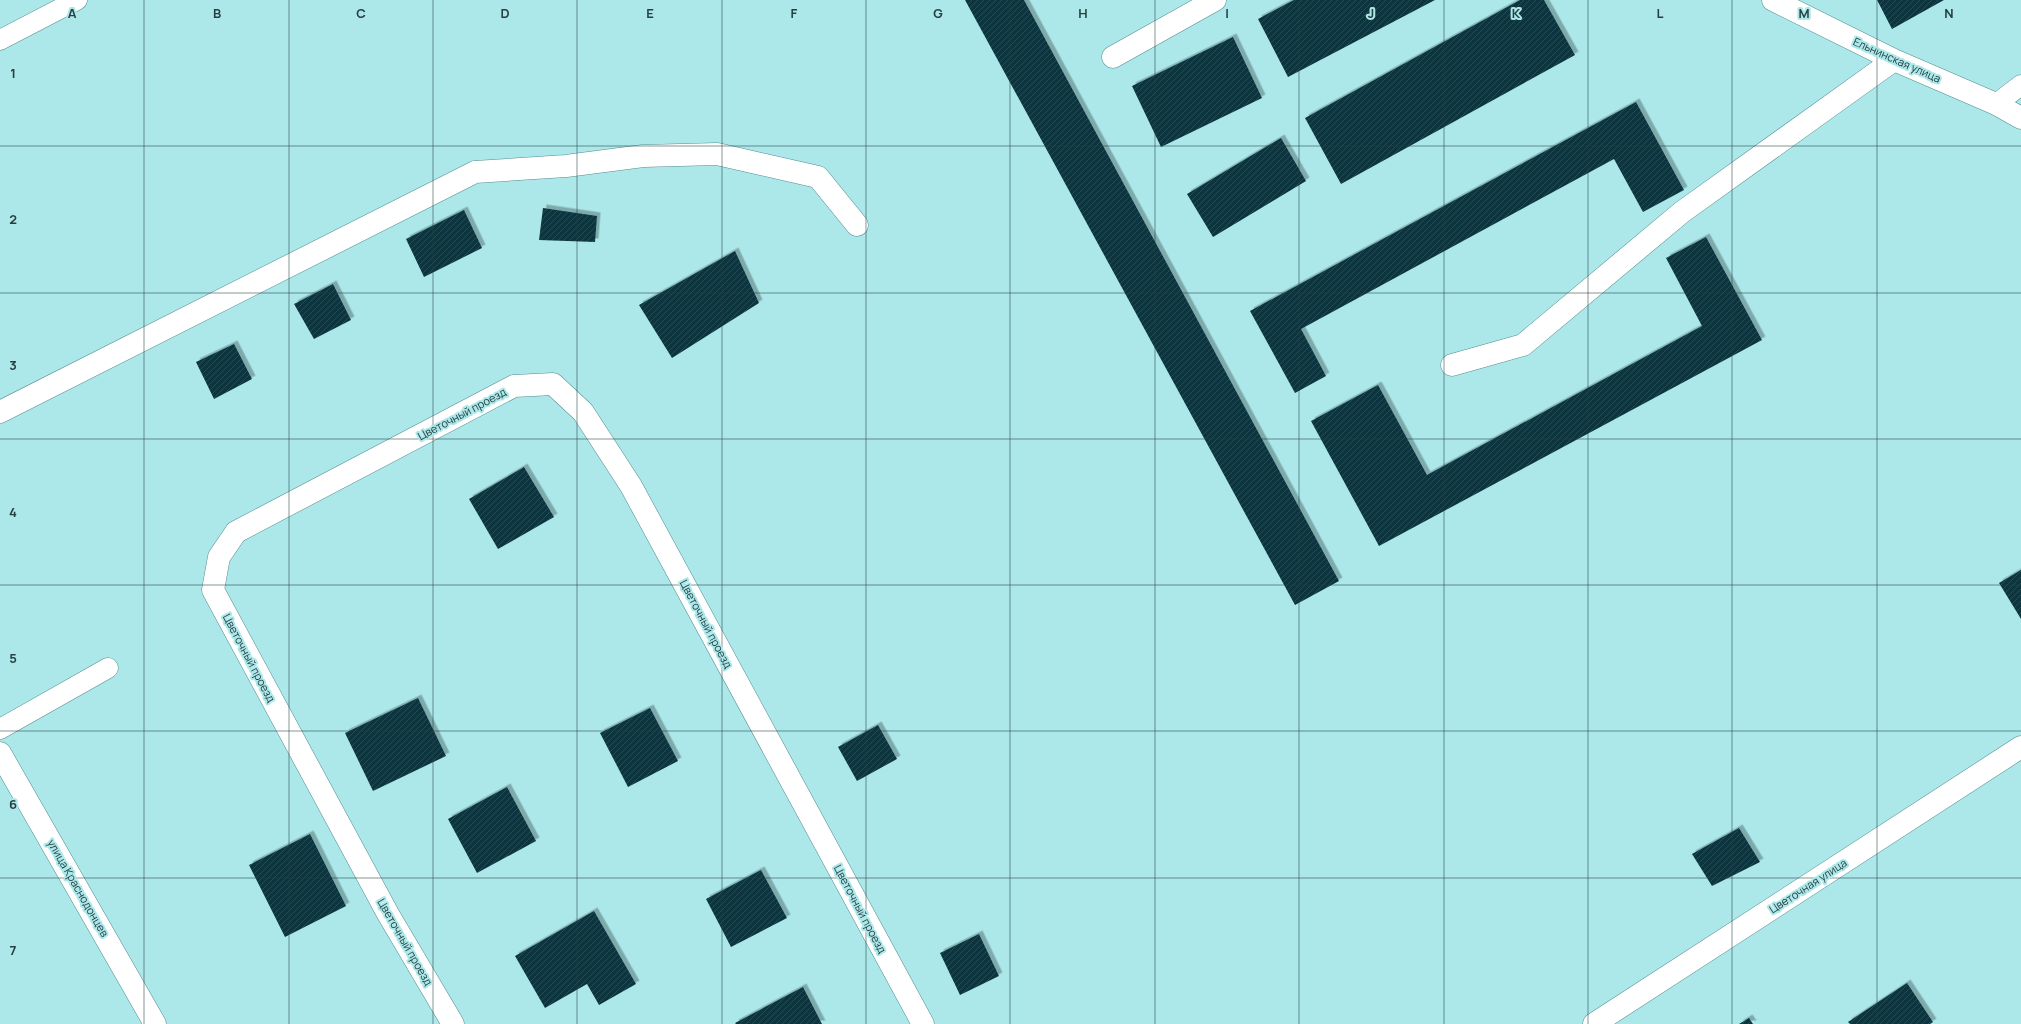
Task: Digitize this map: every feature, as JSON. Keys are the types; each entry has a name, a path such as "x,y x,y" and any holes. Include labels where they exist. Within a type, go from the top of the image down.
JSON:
{"street":[{"path":"1113,57 1215,0"},
{"name":"Ельнинская улица","path":"1773,0 1894,60 1996,104 2021,118"},
{"path":"1452,365 1523,345 1682,212 1894,60"},
{"path":"0,412 475,172 566,166 643,156 716,154 818,177 857,225"},
{"name":"Цветочный проезд","path":"453,1024 388,914 213,590 219,557 236,532 514,386 553,384 583,412 631,486 923,1024"},
{"name":"Цветочная улица","path":"1594,1024 1618,1018 2021,747"},
{"name":"улица Краснодонцев","path":"0,753 155,1024"}],"lane":[{"path":"0,40 77,0"},
{"path":"1996,104 2021,85"},
{"path":"0,729 108,668"}],"building":[{"path":"965,0 1024,0 1339,581 1295,605"},
{"path":"1294,0 1435,0 1288,77 1258,19"},
{"path":"1520,0 1544,0 1575,55 1341,184 1305,118"},
{"path":"1877,0 1944,0 1892,29"},
{"path":"1233,37 1262,98 1161,147 1132,86"},
{"path":"1636,102 1684,190 1643,212 1614,159 1301,329 1326,376 1295,393 1250,311"},
{"path":"1281,138 1306,181 1213,237 1187,194"},
{"path":"543,208 597,216 595,242 539,240"},
{"path":"464,210 482,248 424,277 406,239"},
{"path":"1706,237 1762,340 1379,546 1311,421 1378,385 1427,475 1702,326 1666,258"},
{"path":"735,251 759,303 672,358 639,305"},
{"path":"333,284 351,320 314,339 294,304"},
{"path":"234,344 252,379 214,399 196,362"},
{"path":"524,467 554,517 498,549 469,499"},
{"path":"2021,570 2021,619 1999,583"},
{"path":"418,698 446,756 373,791 345,733"},
{"path":"650,708 678,761 628,787 600,733"},
{"path":"878,725 897,759 857,781 838,747"},
{"path":"507,787 536,841 477,873 448,819"},
{"path":"1739,828 1760,862 1712,886 1692,854"},
{"path":"310,834 346,906 285,937 249,865"},
{"path":"761,870 787,918 731,947 706,899"},
{"path":"594,911 636,984 599,1005 587,984 545,1008 515,956"},
{"path":"979,934 999,976 960,995 940,953"},
{"path":"1907,983 1933,1022 1930,1024 1850,1024 1848,1022"},
{"path":"803,987 822,1024 735,1023"},
{"path":"1749,1018 1753,1024 1739,1024"}]}
